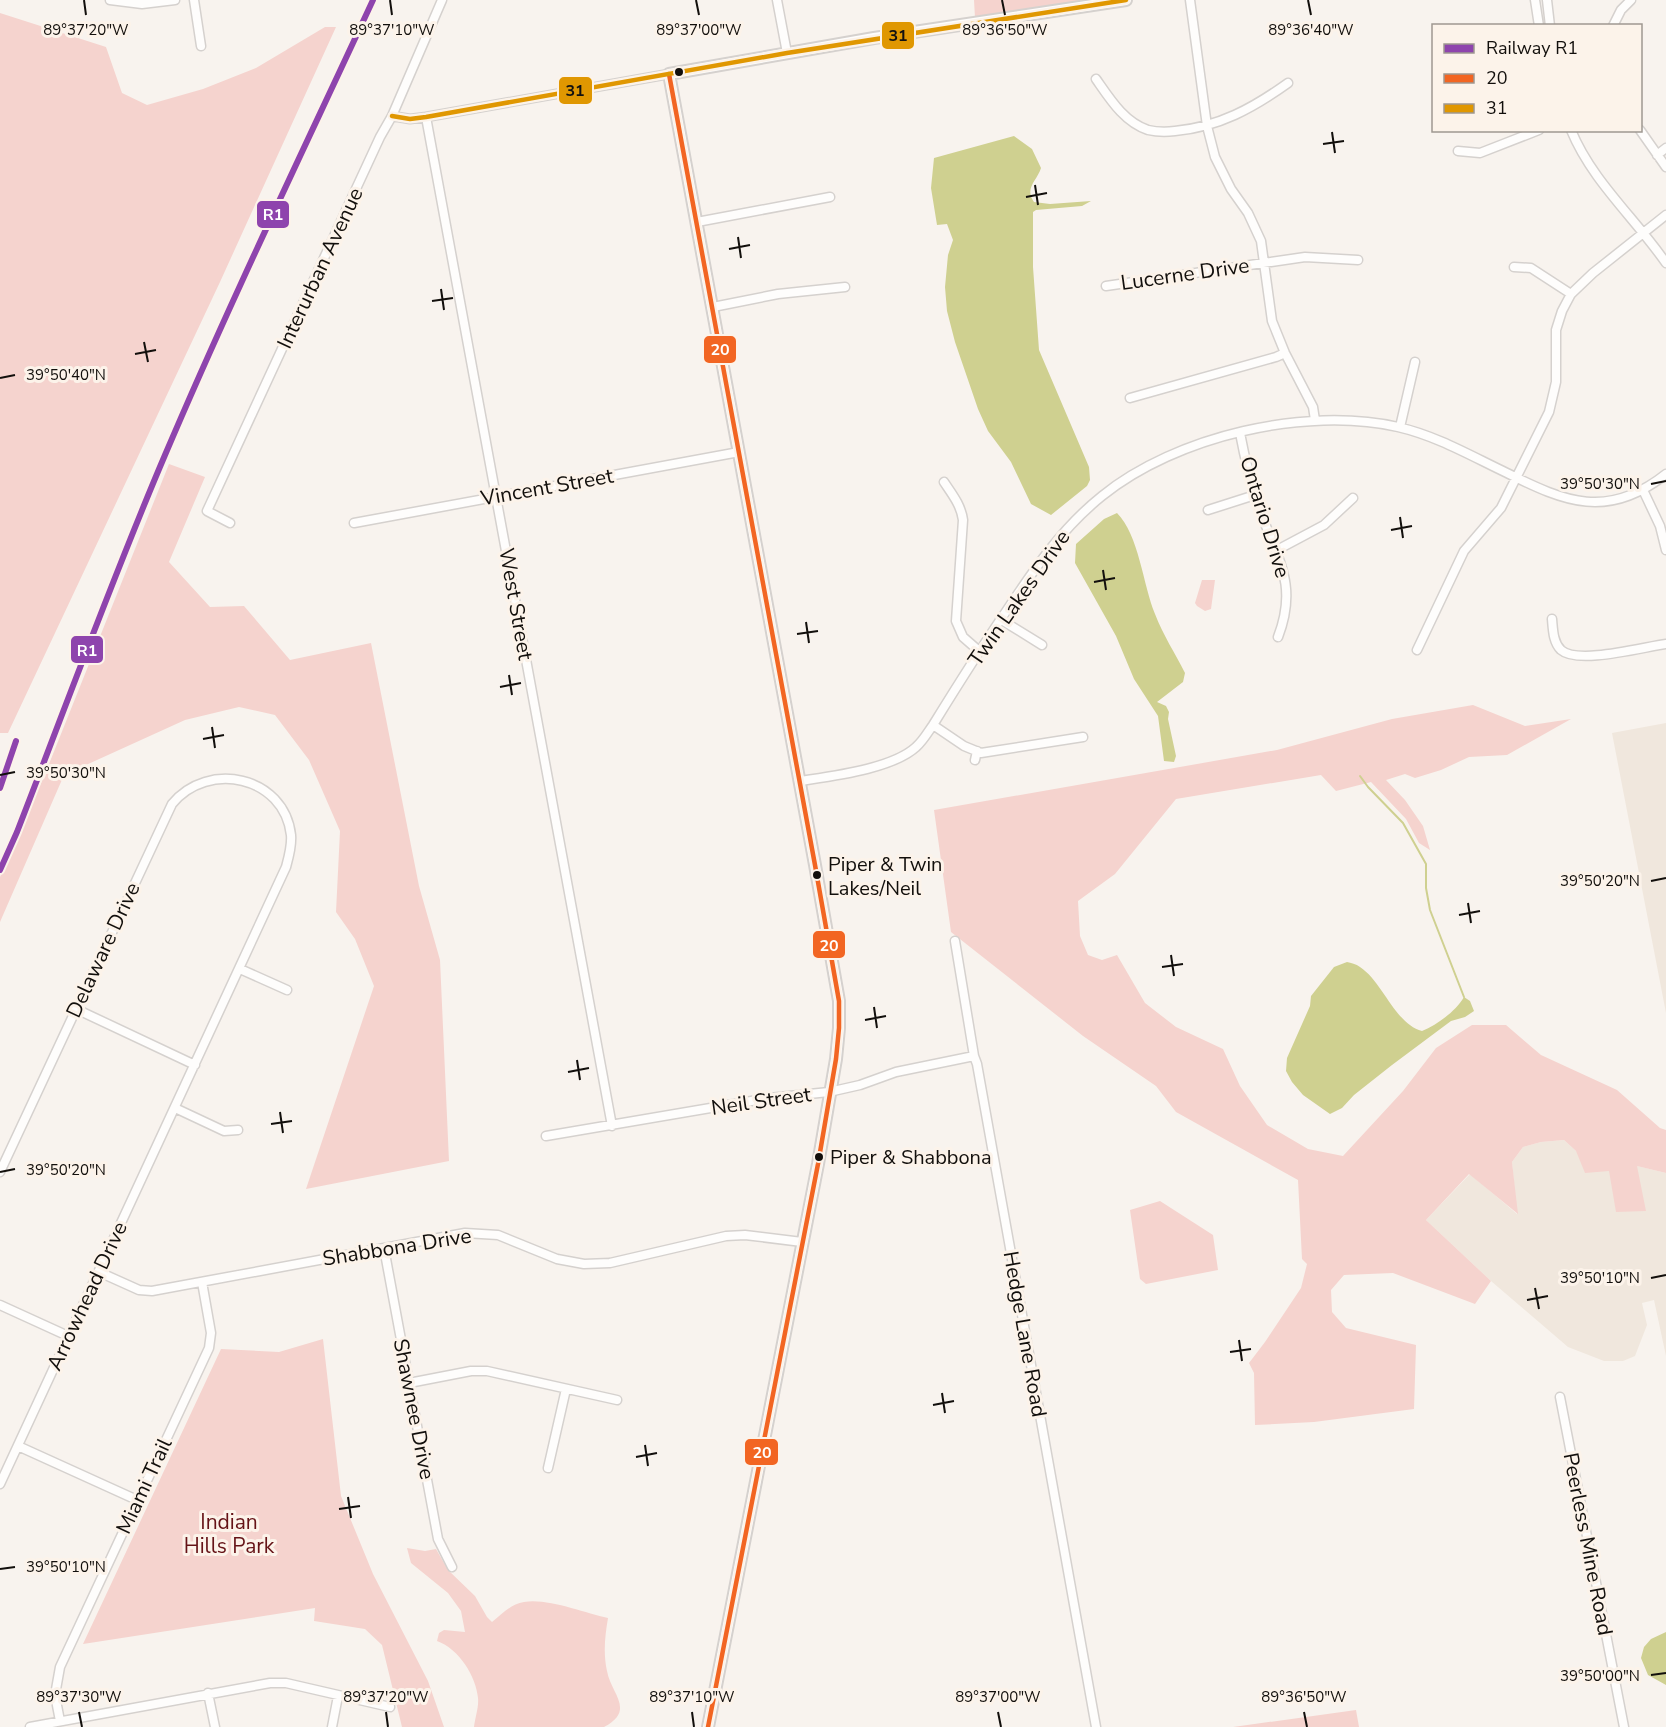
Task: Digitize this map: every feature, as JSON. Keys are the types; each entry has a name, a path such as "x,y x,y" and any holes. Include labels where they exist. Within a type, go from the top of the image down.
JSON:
{"street":[{"path":"110,0 142,4 175,0"},
{"path":"194,0 201,46"},
{"name":"Interurban Avenue","path":"230,523 207,511 380,137 392,116 442,0"},
{"path":"777,0 787,53"},
{"path":"392,116 410,119 426,117 787,53 1126,0"},
{"path":"1190,0 1208,126 1215,157 1230,188 1248,213 1261,241 1272,321 1313,407 1315,420"},
{"path":"1535,0 1539,24"},
{"path":"1547,0 1550,24"},
{"path":"1614,24 1618,7 1631,0"},
{"path":"669,74 800,781 839,1001 840,1028 802,1242 708,1727"},
{"path":"1096,79 1122,113 1134,123 1149,130 1164,132 1208,126 1267,98 1288,83"},
{"name":"West Street","path":"426,117 612,1126"},
{"path":"1458,151 1480,153 1534,132"},
{"path":"1572,132 1581,153 1595,173 1666,263"},
{"path":"1641,132 1666,167"},
{"path":"1657,155 1666,148"},
{"path":"697,222 830,197"},
{"path":"1417,650 1464,550 1501,508 1549,412 1558,366 1556,330 1571,294 1666,215"},
{"name":"Lucerne Drive","path":"1106,286 1305,257 1358,260"},
{"path":"1514,267 1531,268 1571,294"},
{"path":"713,307 778,294 845,287"},
{"path":"1130,398 1276,357 1285,352"},
{"path":"1400,427 1415,362"},
{"name":"Twin Lakes Drive","path":"800,781 881,765 899,759 917,747 1000,620 1046,553 1070,524 1110,490 1163,459 1197,445 1240,433 1315,420 1353,420 1400,427 1448,444 1554,496 1585,502 1613,500 1643,490 1666,474"},
{"name":"Ontario Drive","path":"1240,433 1255,495 1285,577 1287,604 1278,637"},
{"name":"Vincent Street","path":"354,523 739,452"},
{"path":"944,482 958,502 963,520 956,621 963,637 980,651"},
{"path":"1643,490 1660,526 1666,550"},
{"path":"1208,510 1255,495"},
{"path":"1277,550 1324,525 1353,498"},
{"path":"1552,619 1556,643 1561,650 1570,655 1587,657 1666,644"},
{"path":"1000,620 1042,645"},
{"path":"933,724 976,756 1083,737"},
{"name":"Delaware Drive","path":"0,1172 172,804 184,790 209,779 221,778 245,782"},
{"name":"Arrowhead Drive","path":"0,1484 283,875 291,843 289,826 278,804 261,789 245,782"},
{"name":"Hedge Lane Road","path":"955,941 1096,1727"},
{"path":"240,969 287,990"},
{"path":"76,1009 195,1065"},
{"name":"Neil Street","path":"546,1136 769,1098 829,1092 906,1070 974,1056"},
{"path":"175,1108 224,1131 238,1130"},
{"name":"Shabbona Drive","path":"99,1272 139,1290 152,1291 465,1233 498,1235 557,1259 591,1264 610,1263 726,1236 745,1235 802,1242"},
{"name":"Shawnee Drive","path":"384,1248 438,1539 452,1567"},
{"name":"Miami Trail","path":"60,1721 55,1695 60,1667 209,1348 212,1333 202,1282"},
{"path":"0,1305 68,1336"},
{"path":"409,1383 471,1371 487,1371 617,1400"},
{"path":"548,1468 566,1389"},
{"name":"Peerless Mine Road","path":"1560,1397 1624,1727"},
{"path":"18,1446 137,1500"},
{"path":"30,1727 270,1683 286,1683 390,1707"},
{"path":"208,1693 215,1727"},
{"path":"332,1727 338,1696"}],"shaded area":[{"path":"1014,136 1032,149 1041,168 1030,193 1034,202 1050,204 1091,201 1082,206 1033,212 1033,267 1039,350 1089,467 1090,480 1087,486 1051,515 1031,504 1011,462 988,431 978,409 947,311 945,287 948,255 953,240 947,224 937,225 931,188 934,158"},
{"path":"1117,513 1131,534 1136,547 1158,622 1185,673 1183,682 1157,702 1166,706 1169,712 1168,719 1176,756 1174,762 1164,761 1158,716 1134,679 1116,636 1075,563 1076,544 1104,519"},
{"path":"1666,723 1666,1013 1612,733"},
{"path":"1347,962 1358,966 1368,974 1404,1020 1422,1031 1446,1017 1464,997 1470,1001 1474,1011 1465,1017 1451,1021 1354,1095 1342,1108 1330,1114 1303,1095 1292,1082 1286,1071 1287,1058 1310,1006 1311,996 1334,967"},
{"path":"1564,1140 1576,1151 1666,1173 1666,1356 1654,1300 1642,1303 1647,1325 1635,1356 1623,1361 1604,1361 1568,1347 1491,1281 1426,1220 1470,1174 1517,1214 1512,1162 1523,1147 1541,1142"},
{"path":"1666,1632 1666,1685 1648,1675 1641,1658 1644,1647 1651,1639"}],"green space":[{"path":"974,0 1099,0 975,18"},
{"path":"0,13 106,47 122,93 147,105 203,89 256,68 325,27 336,27 220,282 8,733 0,733"},
{"path":"169,464 205,477 169,562 210,607 244,606 290,660 371,643 419,886 440,960 449,1161 306,1189 374,986 355,939 336,912 340,831 309,760 275,715 239,707 185,720 64,775 0,922 0,877 45,774"},
{"path":"1202,580 1215,580 1211,609 1205,611 1195,603"},
{"path":"1473,705 1525,726 1571,719 1507,755 1469,757 1441,770 1415,778 1405,774 1386,780 1405,800 1423,826 1430,850 1419,843 1406,819 1371,782 1336,791 1321,775 1176,799 1115,874 1078,901 1080,936 1088,955 1102,960 1117,955 1145,1003 1176,1027 1223,1049 1240,1086 1267,1125 1308,1149 1343,1156 1403,1091 1436,1048 1472,1025 1506,1025 1541,1055 1617,1090 1660,1128 1666,1130 1666,1173 1637,1166 1646,1211 1616,1212 1609,1171 1585,1173 1576,1151 1564,1140 1541,1142 1523,1147 1512,1162 1518,1214 1469,1174 1426,1220 1491,1281 1475,1304 1393,1273 1344,1275 1331,1290 1332,1312 1346,1328 1416,1345 1414,1409 1314,1422 1255,1425 1254,1373 1249,1363 1301,1288 1307,1264 1302,1259 1298,1180 1176,1112 1156,1086 1083,1036 951,932 934,810 1277,750 1392,719"},
{"path":"1160,1201 1213,1235 1218,1270 1146,1284 1140,1279 1130,1210"},
{"name":"Indian Hills Park","path":"323,1339 341,1496 373,1574 428,1681 444,1727 402,1727 382,1645 365,1629 314,1621 315,1608 83,1644 221,1349 279,1352"},
{"path":"407,1548 425,1551 436,1549 448,1570 475,1596 492,1622 515,1605 534,1601 608,1618 605,1645 606,1664 609,1679 619,1701 619,1714 604,1727 474,1727 478,1701 474,1681 459,1657 437,1641 439,1633 444,1630 465,1632 461,1611 448,1593 411,1563"},
{"path":"1356,1710 1359,1727 1233,1727"}],"waterway":[{"path":"1360,776 1403,823 1426,864 1426,888 1430,910 1464,997"}],"railway":[{"path":"0,788 16,741"}],"rail line":[{"name":"R1","path":"0,870 165,455 241,284 373,0"},
{"name":"R1","path":"0,788 16,741"}],"transit line":[{"name":"31","path":"392,116 410,119 426,117 787,53 1126,0"},
{"name":"20","path":"669,74 839,1001 836,1059 818,1164 708,1727"}],"place":[{"name":"Piper & Twin Lakes/Neil","path":"817,875"},
{"name":"Piper & Shabbona","path":"819,1157"}]}
